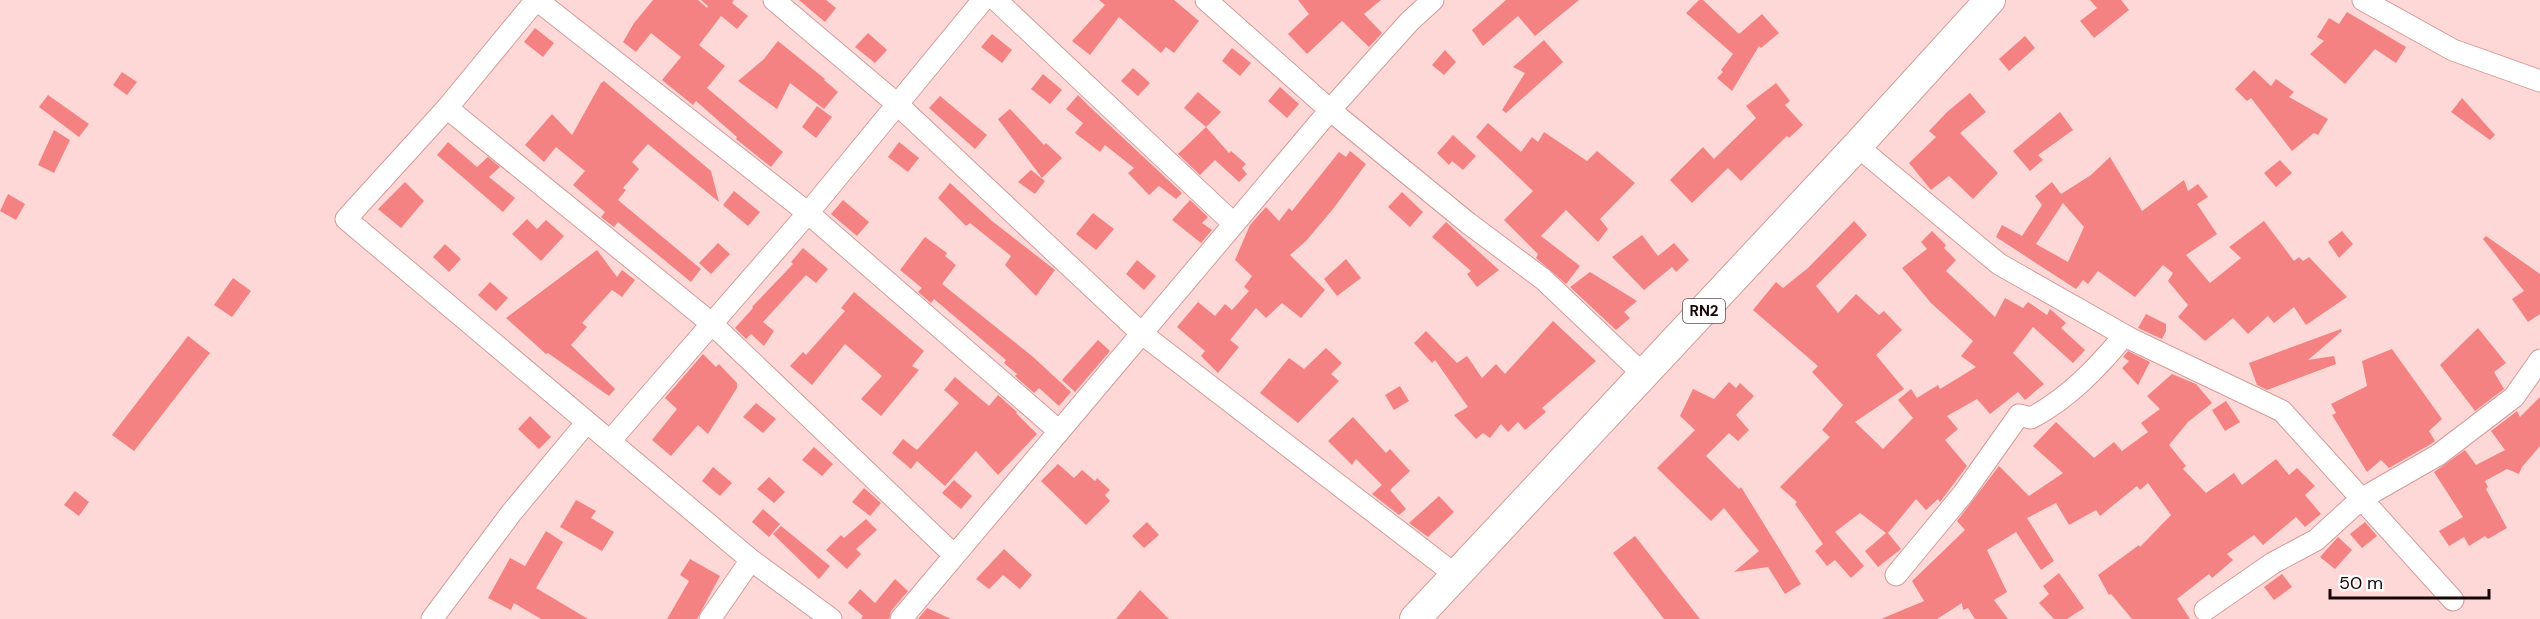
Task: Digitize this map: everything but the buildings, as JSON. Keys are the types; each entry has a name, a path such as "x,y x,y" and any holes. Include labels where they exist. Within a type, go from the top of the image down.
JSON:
{"highway":[{"name":"RN2","path":"1415,619 1857,146 1990,0"}],"street":[{"path":"831,619 751,560 346,219 447,108 537,0 808,213 1059,431"},
{"path":"774,0 897,104 1142,333 1457,576"},
{"path":"610,441 808,213 983,0"},
{"path":"996,0 1234,224"},
{"path":"1206,0 1330,110 1468,223 1543,279 1644,375"},
{"path":"901,619 1330,110 1410,21 1433,0"},
{"path":"2363,0 2453,50 2540,81"},
{"path":"447,108 711,323 954,555"},
{"path":"1857,146 1999,264 2124,336 2282,411 2453,600"},
{"path":"1896,575 1963,494 2019,415 2031,418 2056,405 2102,362 2124,336"},
{"path":"2205,610 2273,562 2316,540 2361,499 2439,455 2514,397 2540,360"},
{"path":"432,619 512,512 587,422"},
{"path":"710,619 751,560"}]}
